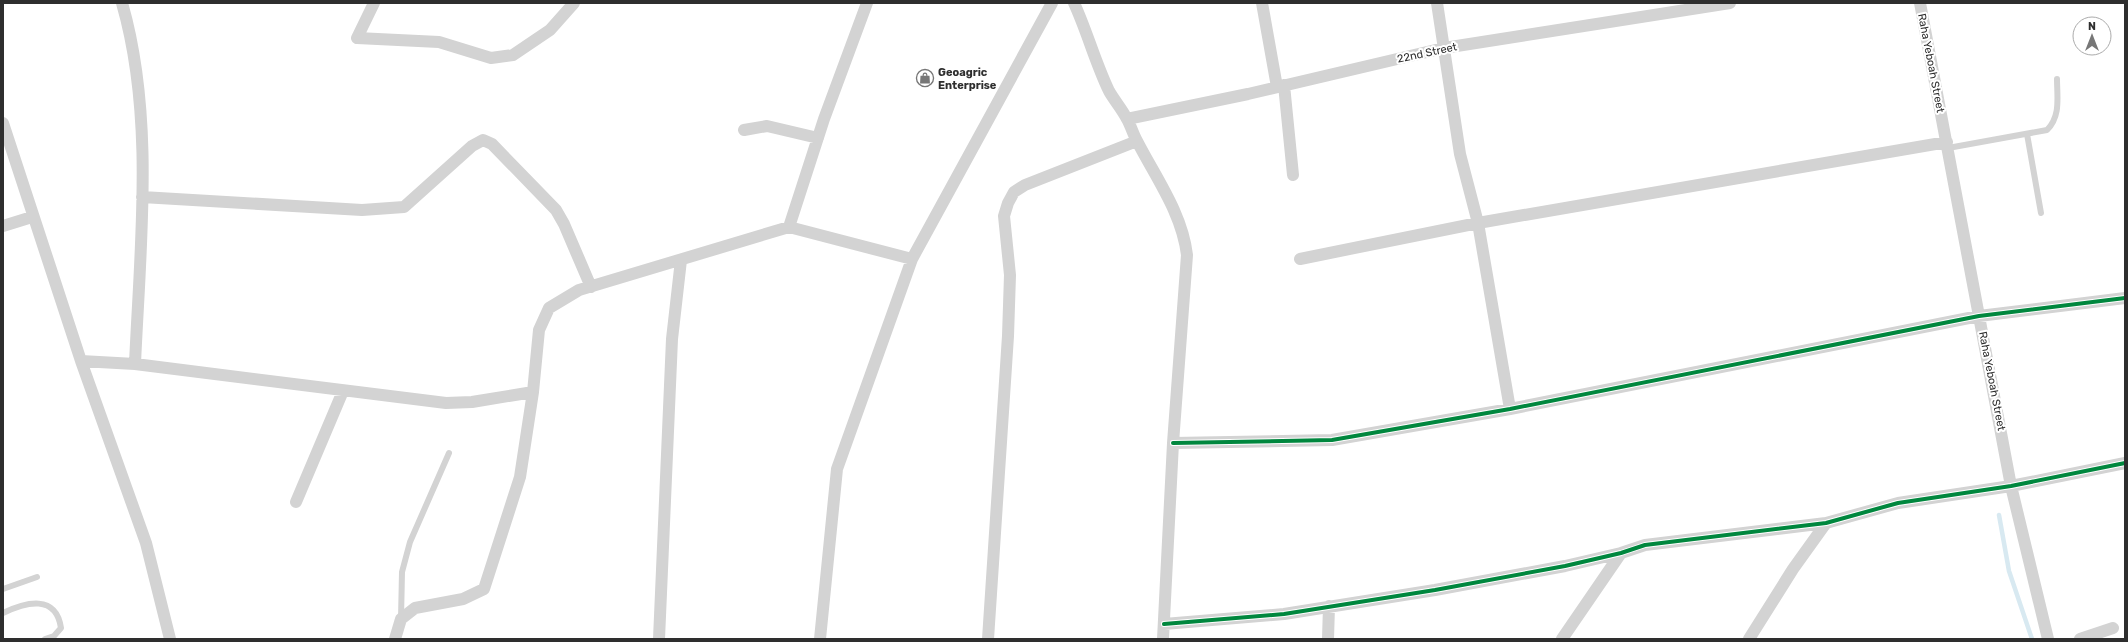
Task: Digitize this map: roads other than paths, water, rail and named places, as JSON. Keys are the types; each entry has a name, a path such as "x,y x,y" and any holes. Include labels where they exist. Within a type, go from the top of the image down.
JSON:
{"street":[{"path":"122,3 129,28 137,77 142,197 135,364"},
{"path":"374,3 357,38 439,42 491,58 513,55 550,30 574,3"},
{"path":"789,227 818,138 867,3"},
{"path":"820,639 837,469 912,259 1052,3"},
{"path":"1074,3 1095,60 1110,91 1127,119 1137,141 1165,189 1186,243 1187,255 1173,442 1163,639"},
{"path":"1262,3 1281,86 1293,175"},
{"path":"1437,3 1460,154 1478,223 1510,409"},
{"name":"22nd Street","path":"1127,119 1281,86 1444,48 1730,3"},
{"name":"Raha Yeboah Street","path":"1920,3 2011,486 2048,639"},
{"path":"3,124 32,217 81,361 146,543 170,639"},
{"path":"744,130 767,126 818,138"},
{"path":"142,197 362,210 404,207 472,146 483,140 492,144 556,210 564,224 590,287"},
{"path":"988,639 1008,336 1010,275 1004,216 1014,192 1025,185 1137,141"},
{"path":"1300,259 1478,223 1947,145"},
{"path":"3,226 32,217"},
{"path":"395,639 401,619 415,608 463,599 484,589 520,477 533,392 539,330 549,308 579,290 789,227 912,259"},
{"path":"659,639 672,339 681,260"},
{"path":"1173,442 1332,440 1510,409 1980,316 2125,298"},
{"path":"81,361 135,364 446,403 472,402 533,392"},
{"path":"296,502 343,391"},
{"path":"1164,624 1284,614 1435,590 1564,566 1620,553 1645,545 1667,541 1826,523 1898,503 2011,486 2125,463"},
{"path":"1749,639 1793,569 1826,523"},
{"path":"1562,639 1620,553"},
{"path":"1328,639 1329,606"},
{"path":"2080,639 2113,628"}],"lane":[{"path":"1947,145 2047,130 2056,119 2058,107 2057,79"},
{"path":"2027,134 2041,213"},
{"path":"401,619 402,572 410,542 449,452"},
{"path":"3,590 37,577"},
{"path":"3,613 18,606 29,604 41,604 52,607 59,617 61,628 54,636 45,639"}],"waterway":[{"path":"1999,515 2009,571 2032,639"}],"place":[{"name":"Geoagric Enterprise","path":"925,78"}]}
